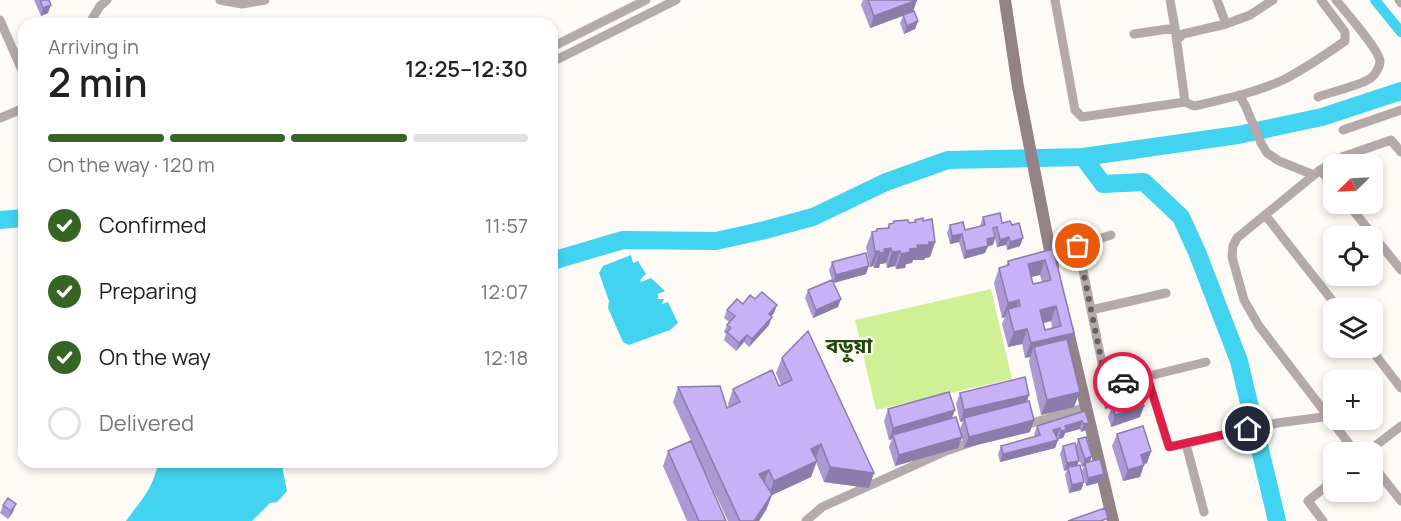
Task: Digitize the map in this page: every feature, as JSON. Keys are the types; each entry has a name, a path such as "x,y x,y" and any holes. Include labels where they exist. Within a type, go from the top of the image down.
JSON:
{"street":[{"path":"93,18 107,0"},
{"path":"220,0 242,4 265,0"},
{"path":"558,59 676,0"},
{"path":"1005,0 1018,87 1055,273"},
{"path":"1055,0 1075,110 1082,117 1185,102 1194,106 1239,95 1283,80 1317,61 1344,41 1345,32 1320,0"},
{"path":"1170,0 1185,102"},
{"path":"1217,0 1226,24"},
{"path":"1177,40 1183,34 1226,24 1250,15 1273,0"},
{"path":"1318,97 1373,77 1380,60 1375,49 1336,0"},
{"path":"558,44 642,1"},
{"path":"0,20 18,61"},
{"path":"1134,34 1175,28"},
{"path":"1239,95 1267,153 1279,161 1317,173 1323,178"},
{"path":"0,118 18,110"},
{"path":"1343,130 1401,110"},
{"path":"1348,442 1259,327 1244,300 1232,257 1233,246 1237,238 1317,173 1342,157 1391,140 1401,152"},
{"path":"1356,214 1401,270"},
{"path":"1266,216 1330,298"},
{"path":"1111,235 1078,246 1105,378 1112,385 1206,362"},
{"path":"1090,310 1166,293"},
{"path":"1065,317 1113,521"},
{"path":"1260,319 1323,401"},
{"path":"1378,358 1401,388"},
{"path":"1147,376 1169,447 1277,423 1323,417"},
{"path":"1012,429 1086,407"},
{"path":"1380,442 1401,426"},
{"path":"1346,430 1356,442"},
{"path":"806,521 822,507 946,451 979,439"},
{"path":"1186,444 1204,512"},
{"path":"1383,478 1401,501"},
{"path":"1323,489 1308,501 1323,521"}],"green space":[{"path":"991,289 1012,379 876,410 855,320"}],"water":[{"path":"631,255 633,263 638,261 646,274 640,280 641,282 651,278 665,291 658,294 658,299 664,299 662,304 668,302 678,323 670,330 629,345 623,342 608,308 609,301 599,273 603,266"},
{"path":"157,468 282,468 287,491 277,502 270,503 252,521 126,521 150,487"}],"building":[{"path":"40,0 49,0 51,5 43,8"},
{"path":"868,0 917,0 874,16"},
{"path":"914,11 918,21 907,26 903,15"},
{"path":"1000,213 1002,223 1010,221 1012,225 1019,223 1023,238 1010,242 1009,237 1000,240 997,227 993,228 995,237 987,239 988,246 966,251 962,234 952,236 950,225 963,222 965,230 985,225 983,217"},
{"path":"923,218 923,221 932,219 935,242 929,242 929,245 917,245 918,248 901,254 900,251 892,252 891,248 884,249 885,252 875,252 872,232 889,228 889,224 894,221 908,220 909,223"},
{"path":"1053,249 1074,333 1031,343 1027,329 1014,332 1008,309 1020,306 1019,300 1008,303 999,268 1009,265 1008,261","holes":["1045,260 1051,280 1033,284 1028,264","1056,306 1061,326 1045,330 1040,310"]},
{"path":"866,253 869,266 836,275 832,262"},
{"path":"832,280 841,299 816,310 808,290"},
{"path":"762,292 777,305 769,314 772,317 752,339 747,335 739,343 727,332 731,328 727,325 735,316 727,310 737,299 743,304 750,295 755,299"},
{"path":"808,331 874,473 830,467 821,444 811,449 817,461 774,481 769,470 759,474 772,494 754,521 740,521 678,387 720,386 727,408 740,402 733,389 772,370 779,386 792,380 782,358"},
{"path":"1067,339 1080,392 1047,400 1034,347"},
{"path":"1025,377 1029,395 964,410 960,393"},
{"path":"1136,380 1139,390 1124,395 1126,401 1141,397 1144,406 1115,415 1112,406 1121,403 1119,394 1109,397 1107,389"},
{"path":"949,392 955,410 893,428 888,409"},
{"path":"1029,401 1034,420 969,437 964,418"},
{"path":"1085,411 1089,423 1084,424 1082,421 1065,426 1066,430 1061,431 1060,428 1053,430 1058,440 1003,454 1001,446 1040,435 1037,426"},
{"path":"956,417 962,437 899,455 893,435"},
{"path":"1143,426 1151,451 1141,455 1144,465 1128,470 1117,434"},
{"path":"1086,437 1092,456 1085,459 1078,439"},
{"path":"691,441 726,521 699,521 668,451"},
{"path":"1075,443 1079,461 1067,463 1063,446"},
{"path":"1100,459 1104,474 1088,478 1085,463"},
{"path":"1080,465 1084,482 1072,485 1068,467"},
{"path":"8,498 16,504 11,511 3,505"},
{"path":"1105,508 1108,518 1101,521 1068,521"}],"waterway":[{"path":"1375,0 1401,32"},
{"path":"558,259 623,240 716,241 765,230 813,217 886,182 948,160 1083,157 1238,135 1322,117 1401,91"},
{"path":"1083,157 1103,184 1144,182 1181,217 1239,361 1277,521"},
{"path":"0,220 18,218"}],"way so far":[{"path":"1078,246 1105,378 1112,385 1123,382"}],"district":[{"name":"বড়ুয়া","path":"849,345"}],"route":[{"path":"1123,382 1147,376 1169,447 1248,429"}]}
